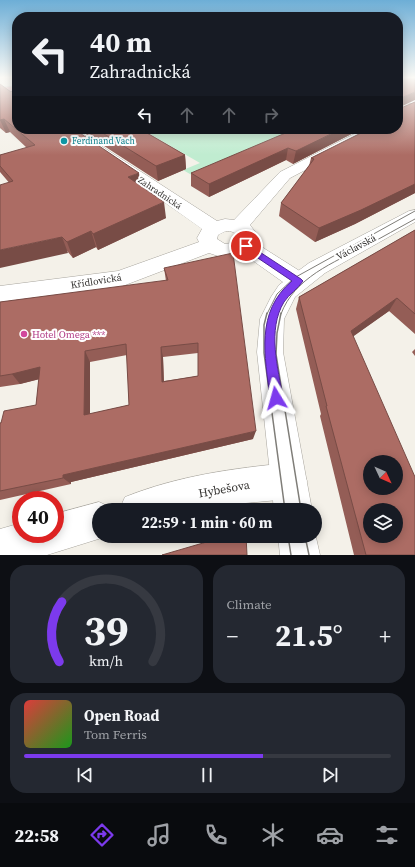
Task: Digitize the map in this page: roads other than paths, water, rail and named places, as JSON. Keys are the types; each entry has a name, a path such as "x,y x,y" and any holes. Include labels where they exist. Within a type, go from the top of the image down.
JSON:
{"street":[{"name":"Zahradnická","path":"74,134 213,237"},
{"path":"238,227 285,175 364,134"},
{"name":"Václavská","path":"298,281 329,262 415,215"},
{"path":"225,225 238,227 243,229 249,237 246,246 236,251 222,251 213,237 225,225"},
{"name":"Křídlovická","path":"0,295 120,279 213,237"},
{"path":"246,246 298,281"},
{"name":"Hybešova","path":"163,503 235,486 291,495 270,352 270,335 272,319 278,303 287,291 298,281"},
{"path":"64,531 92,523"},
{"path":"0,549 22,543"},
{"path":"298,543 300,555"}],"tram line":[{"path":"267,314 277,294 294,278 415,211"},
{"path":"281,314 287,301 295,290 316,272 415,219"},
{"path":"267,313 264,325 264,353 284,503"},
{"path":"281,313 277,333 276,354 300,503"},
{"path":"289,543 291,555"},
{"path":"306,543 309,555"}],"place":[{"name":"Ferdinand Vach","path":"64,141"},
{"name":"Hotel Omega ***","path":"24,334"}]}
